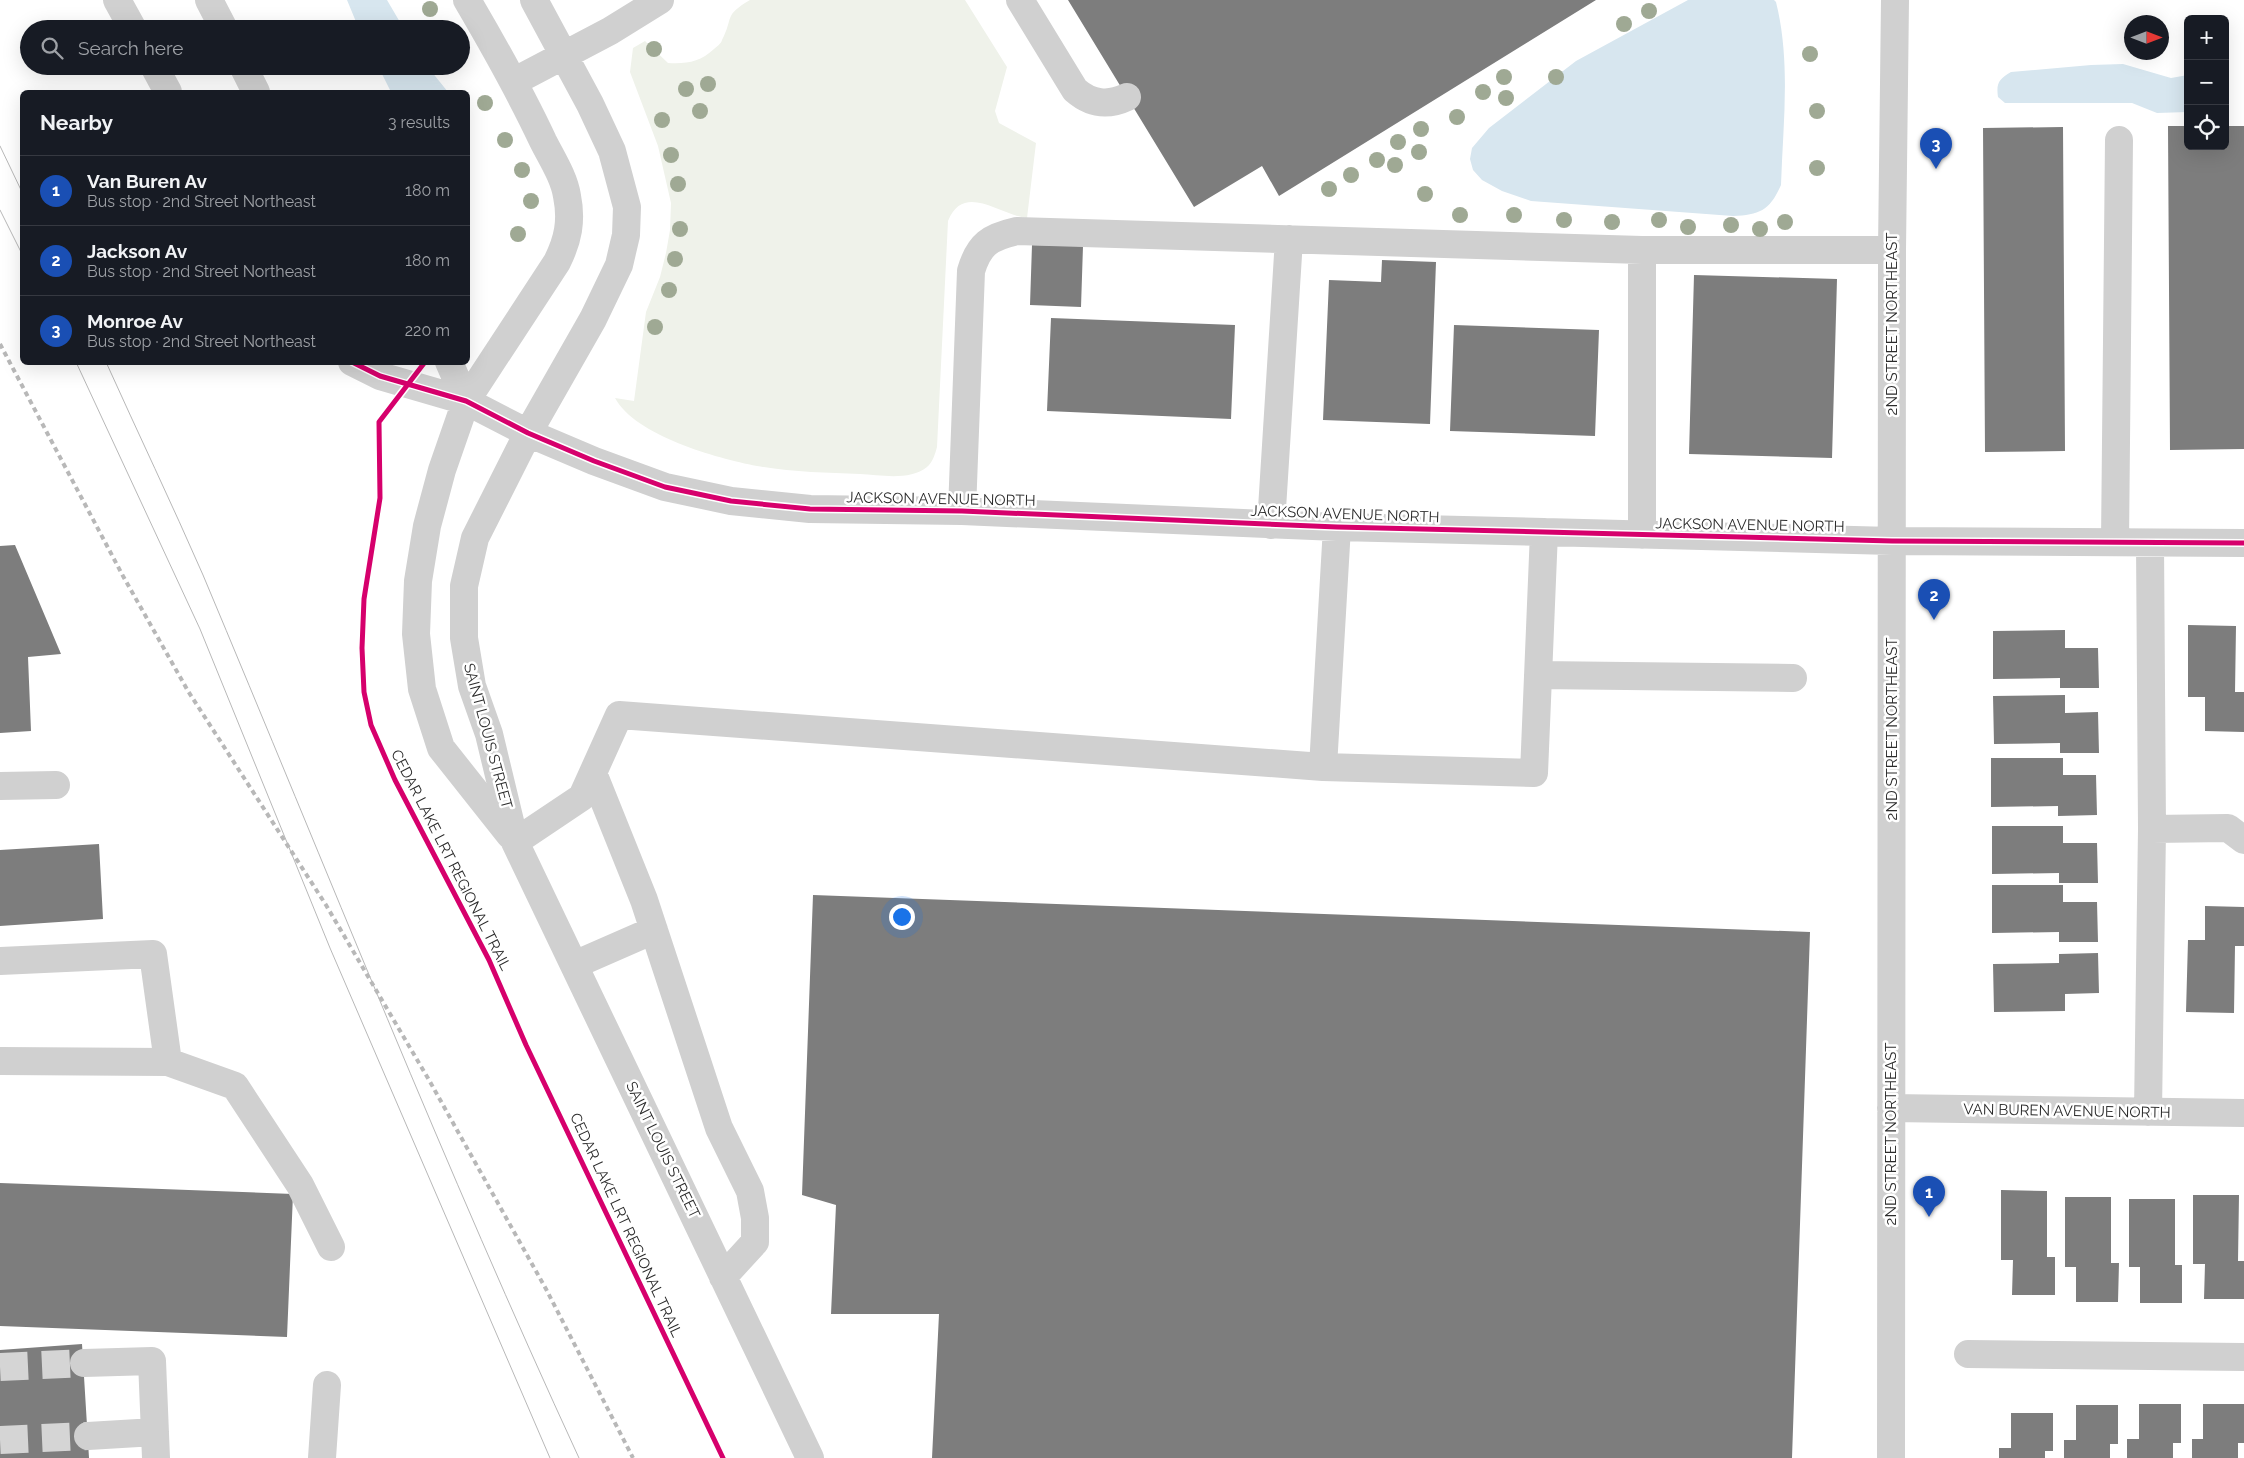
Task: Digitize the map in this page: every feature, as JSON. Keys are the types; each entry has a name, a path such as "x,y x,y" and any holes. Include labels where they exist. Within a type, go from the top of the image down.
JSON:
{"street":[{"path":"117,0 128,20"},
{"path":"209,0 219,20"},
{"name":"SAINT LOUIS STREET","path":"467,0 515,81 563,180 567,196 569,231 557,262 466,401 442,470 427,526 418,581 416,634 422,689 441,748 515,842"},
{"name":"SAINT LOUIS STREET","path":"534,0 612,151 627,207 626,235 619,265 593,319 528,433 475,538 464,586 464,638 472,686 489,734 515,842 810,1458"},
{"path":"515,81 610,31 660,0"},
{"path":"1020,0 1075,90 1085,99 1109,102 1127,96"},
{"name":"2ND STREET NORTHEAST","path":"1891,1458 1892,250 1895,0"},
{"path":"159,75 167,90"},
{"path":"248,75 255,90"},
{"path":"2115,542 2119,140"},
{"path":"962,511 971,271 976,255 986,243 999,235 1017,231 1642,250 1892,250"},
{"path":"1271,525 1289,239"},
{"path":"1642,250 1642,535"},
{"path":"358,365 380,376 466,401"},
{"path":"450,365 466,401"},
{"name":"JACKSON AVENUE NORTH","path":"466,401 528,433 594,461 665,487 731,501 810,509 962,511 1271,525 1892,541 2244,543"},
{"path":"1323,767 1337,527"},
{"path":"515,842 582,797 619,715 1323,767 1534,773 1544,532"},
{"path":"2148,1112 2152,829 2150,543"},
{"path":"1538,675 1793,678"},
{"path":"593,773 644,900 719,1128 750,1191 755,1218 755,1242 724,1277"},
{"path":"0,786 56,785"},
{"path":"2152,829 2228,828 2244,840"},
{"path":"574,965 654,930"},
{"path":"0,960 153,954 168,1062"},
{"path":"0,1061 168,1062 235,1086 300,1185 331,1247"},
{"name":"VAN BUREN AVENUE NORTH","path":"1891,1108 2244,1113"},
{"path":"1968,1354 2244,1357"},
{"path":"84,1363 152,1361 155,1445 88,1436"},
{"path":"322,1458 326,1385"}],"shaded area":[{"path":"347,0 387,0 399,20 355,20"},
{"path":"750,0 965,0 1007,67 995,111 999,123 1036,143 1027,218 973,202 963,204 955,210 948,221 937,447 934,458 929,465 912,474 886,476 796,471 757,466 720,457 678,443 640,424 625,412 615,398 634,401 646,312 660,277 670,230 671,203 658,146 630,72 633,48 645,41 668,63 687,62 704,57 720,44 732,14"},
{"path":"1688,0 1774,0 1776,2 1781,25 1785,70 1781,185 1773,200 1763,210 1733,216 1531,201 1502,191 1482,180 1473,170 1470,159 1472,148 1489,128 1576,61"},
{"path":"2123,64 2171,78 2184,76 2184,112 2157,113 2132,103 2005,103 1998,97 1999,82 2011,72"},
{"path":"382,75 434,75 446,90 390,90"}],"building":[{"path":"1068,0 1596,0 1279,196 1262,166 1194,207"},
{"path":"2168,126 2184,126 2184,150 2229,150 2229,126 2244,126 2244,449 2170,450"},
{"path":"2063,127 2065,451 1985,452 1983,128"},
{"path":"1032,245 1083,246 1081,307 1030,305"},
{"path":"1382,260 1436,262 1430,424 1323,420 1329,280 1381,282"},
{"path":"1694,275 1837,279 1832,458 1689,454"},
{"path":"1051,318 1235,325 1231,419 1047,411"},
{"path":"1454,325 1599,330 1595,436 1450,431"},
{"path":"15,545 61,654 28,657 31,731 0,733 0,546"},
{"path":"2188,625 2236,626 2235,692 2244,692 2244,732 2205,731 2205,697 2188,697"},
{"path":"2065,630 2065,648 2098,648 2099,688 2060,688 2060,678 1993,679 1993,631"},
{"path":"2065,695 2065,713 2098,712 2099,753 2060,753 2060,743 1994,744 1993,696"},
{"path":"1991,758 2063,758 2063,775 2096,775 2097,815 2058,816 2058,806 1991,807"},
{"path":"1992,826 2063,826 2063,843 2097,843 2098,883 2059,883 2059,873 1992,874"},
{"path":"99,844 103,919 0,926 0,850"},
{"path":"1992,885 2063,885 2063,902 2097,902 2098,942 2059,942 2059,932 1992,933"},
{"path":"813,895 1810,932 1792,1458 932,1458 939,1314 831,1314 836,1205 802,1195"},
{"path":"2205,906 2244,907 2244,946 2235,946 2234,1013 2186,1012 2188,940 2205,940"},
{"path":"2098,953 2099,993 2065,994 2065,1011 1994,1012 1993,964 2059,963 2059,954"},
{"path":"0,1183 293,1194 287,1337 0,1326"},
{"path":"2001,1190 2047,1191 2047,1257 2055,1257 2055,1295 2012,1295 2013,1260 2001,1260"},
{"path":"2193,1195 2239,1195 2238,1261 2244,1261 2244,1299 2204,1299 2205,1264 2193,1264"},
{"path":"2065,1197 2111,1197 2111,1263 2119,1263 2118,1302 2076,1302 2076,1267 2065,1267"},
{"path":"2129,1199 2175,1199 2175,1265 2182,1265 2182,1303 2140,1303 2140,1267 2129,1267"},
{"path":"82,1344 89,1458 0,1458 0,1350"},
{"path":"2139,1404 2181,1404 2181,1443 2173,1443 2173,1458 2127,1458 2127,1439 2139,1439"},
{"path":"2203,1404 2244,1404 2244,1443 2238,1443 2238,1458 2192,1458 2192,1439 2203,1439"},
{"path":"2076,1405 2118,1405 2118,1444 2110,1444 2110,1458 2064,1458 2064,1440 2076,1440"},
{"path":"2011,1413 2053,1413 2053,1451 2045,1451 2045,1458 1999,1458 1999,1448 2011,1448"}],"tunnel":[{"path":"0,1367 84,1363"},
{"path":"0,1440 88,1436"}],"tram line":[{"path":"0,146 20,188"},
{"path":"0,210 20,250"},
{"path":"77,365 200,629 330,948 550,1458"},
{"path":"107,365 203,575 434,1129 529,1349 579,1458"}],"railway":[{"path":"0,344 123,576 188,691 326,905 429,1080 546,1289 633,1458"}],"cycle path":[{"path":"358,365 380,376 466,401 528,433 594,461 665,487 731,501 810,509 962,511 1337,527 1892,541 2244,543"},
{"name":"CEDAR LAKE LRT REGIONAL TRAIL","path":"423,365 379,422 380,498 364,599 362,648 364,692 371,725 395,780 489,960 526,1045 723,1458"}],"place":[{"name":"Monroe Av","path":"1936,169"},
{"name":"Jackson Av","path":"1934,620"},
{"name":"Van Buren Av","path":"1929,1217"}]}
